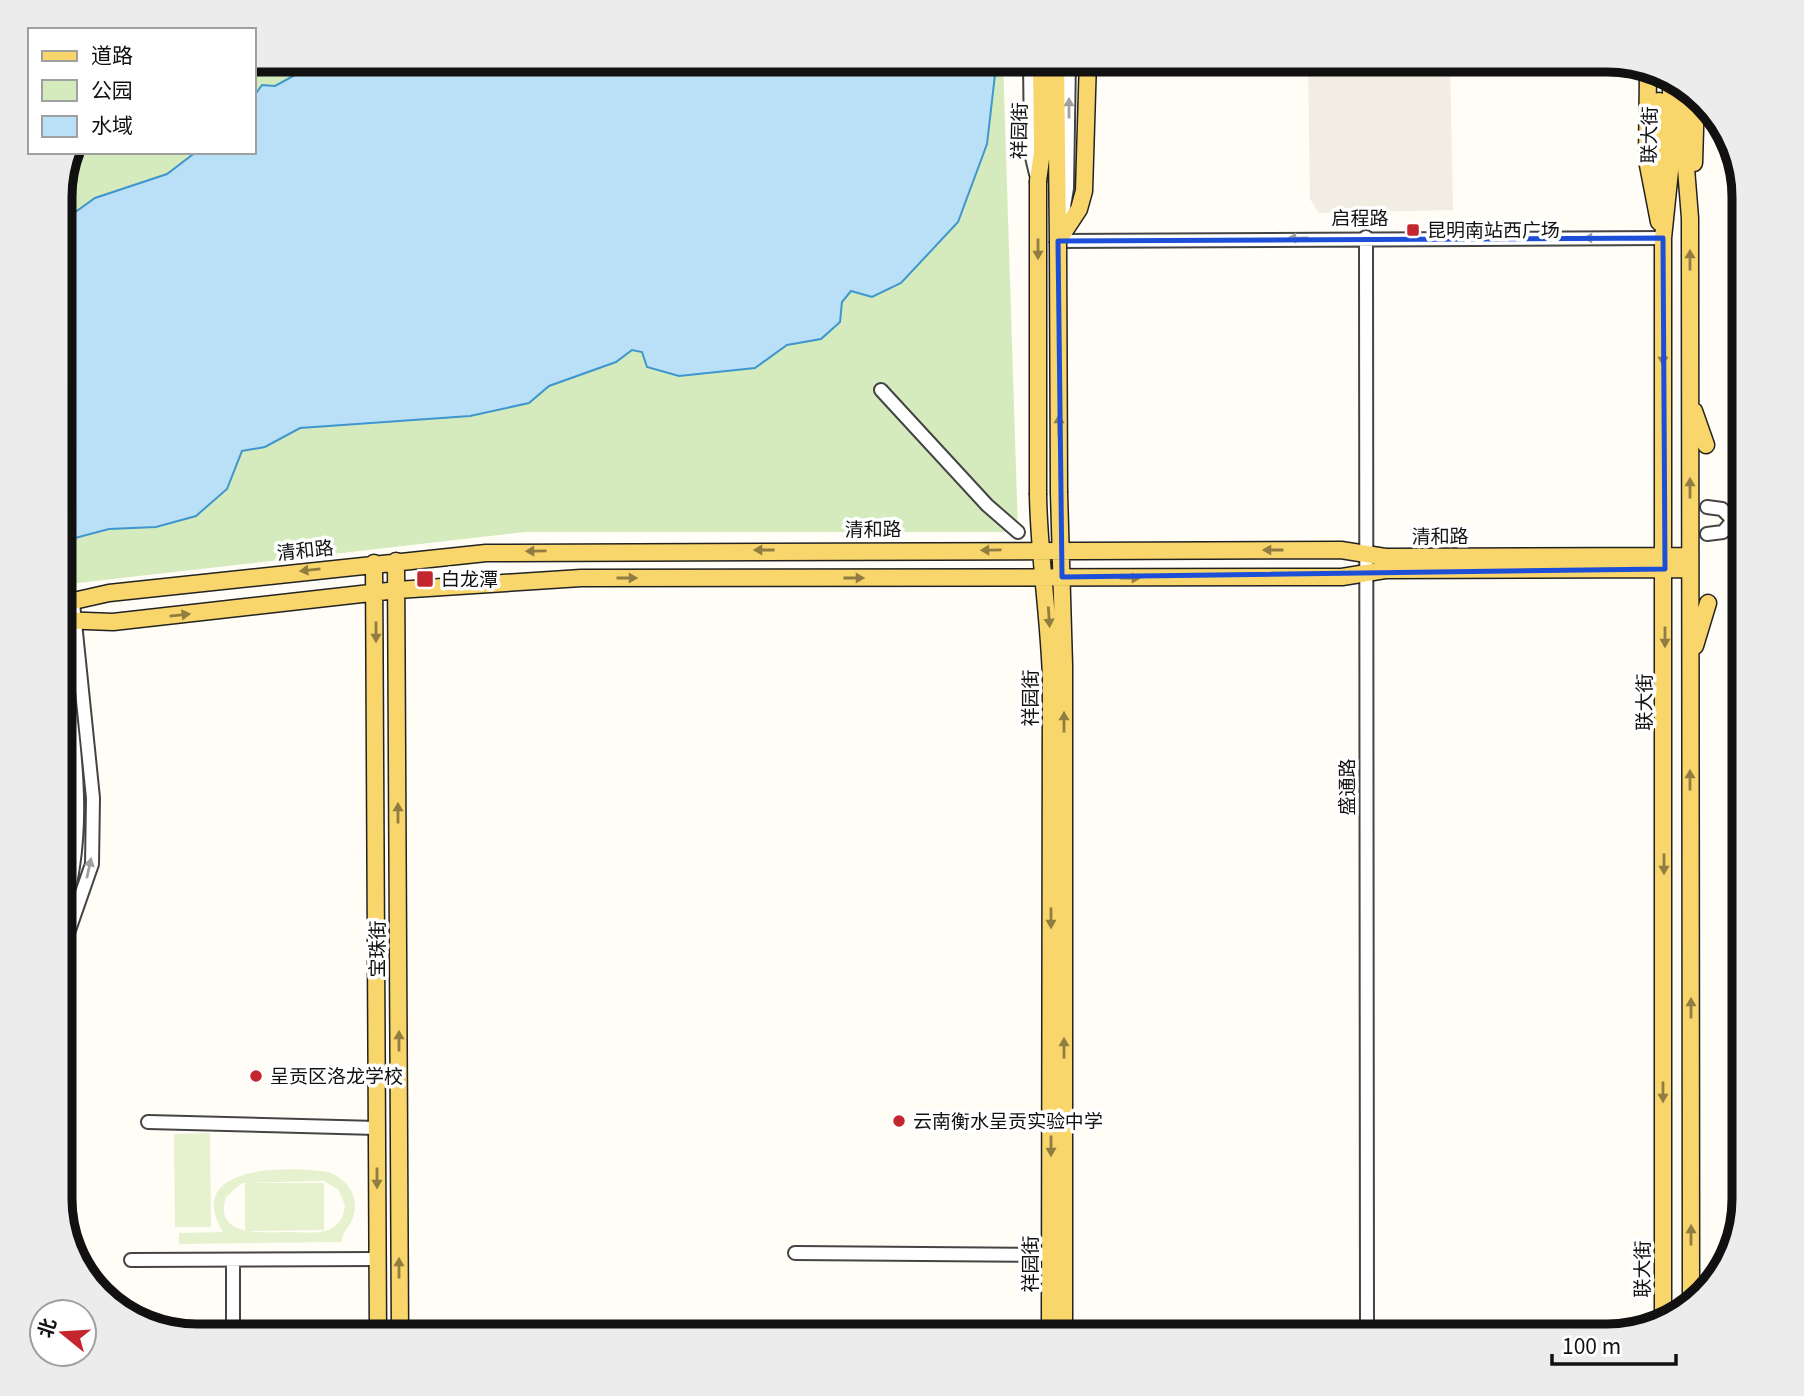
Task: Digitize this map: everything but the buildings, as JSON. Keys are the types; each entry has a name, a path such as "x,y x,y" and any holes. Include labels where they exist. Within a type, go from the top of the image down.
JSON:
{"main road":[{"name":"祥园街","path":"1041,72 1042,152 1038,181 1039,550 1044,578 1051,678 1058,1255 1064,1324"},
{"name":"祥园街","path":"1051,1324 1058,1255 1062,578 1059,550 1056,72"},
{"path":"1058,241 1079,209 1087,153 1088,72"},
{"path":"1648,78 1647,160 1662,238"},
{"path":"1659,83 1662,238"},
{"name":"联大街","path":"1663,1310 1665,563 1662,238 1671,161 1671,90"},
{"name":"联大街","path":"1682,97 1690,218 1691,1292"},
{"path":"1690,218 1695,108"},
{"path":"1690,399 1706,445"},
{"name":"清和路","path":"72,609 109,593 486,552 1341,550 1385,557 1665,563"},
{"name":"宝珠街","path":"396,561 400,1324"},
{"name":"清和路","path":"72,612 113,622 397,590 581,578 1342,577 1385,570 1690,562"},
{"name":"宝珠街","path":"374,563 378,1324"},
{"path":"1690,661 1708,603"}],"street":[{"path":"1030,72 1031,153 1038,181"},
{"path":"1058,241 1067,188 1069,72"},
{"name":"启程路","path":"1058,241 1366,237 1662,238"},
{"name":"盛通路","path":"1366,237 1367,1324"},
{"path":"881,390 987,505 1018,533"},
{"path":"1707,507 1722,509 1732,515"},
{"path":"1707,534 1723,532 1732,525"},
{"path":"72,647 93,798 92,864 72,922"},
{"path":"72,742 80,816 72,873"},
{"path":"148,1122 377,1128"},
{"path":"795,1253 1058,1255"},
{"path":"131,1260 377,1259"},
{"path":"233,1260 233,1324"}],"highlighted area":[{"path":"1663,238 1665,569 1062,577 1058,241"}],"green space":[{"path":"256,72 1003,72 1018,532 525,532 72,584 72,189 79,154 256,154"},
{"path":"210,1133 211,1227 175,1227 174,1134"},
{"path":"267,1170 311,1170 335,1175 352,1192 354,1214 342,1242 179,1244 179,1233 223,1232 214,1210 217,1193 228,1182 246,1174","holes":["323,1181 338,1189 345,1205 343,1215 335,1226 322,1232 243,1230 227,1220 224,1210 226,1197 242,1183"]},
{"path":"245,1183 324,1183 324,1230 245,1231"}],"shaded area":[{"path":"1308,72 1450,72 1453,210 1319,213 1310,199"}],"water":[{"path":"301,72 995,72 987,144 958,222 901,283 872,297 851,291 842,302 840,322 821,339 787,345 755,368 679,376 647,367 642,352 632,350 616,362 549,386 529,403 470,416 300,428 265,447 242,451 227,489 196,516 156,527 109,529 72,539 72,214 95,198 167,174 193,154 256,154 256,93 262,85 275,86"}],"place":[{"name":"昆明南站西广场","path":"1413,230"},
{"name":"白龙潭","path":"425,579"},
{"name":"呈贡区洛龙学校","path":"256,1076"},
{"name":"云南衡水呈贡实验中学","path":"899,1121"}]}
